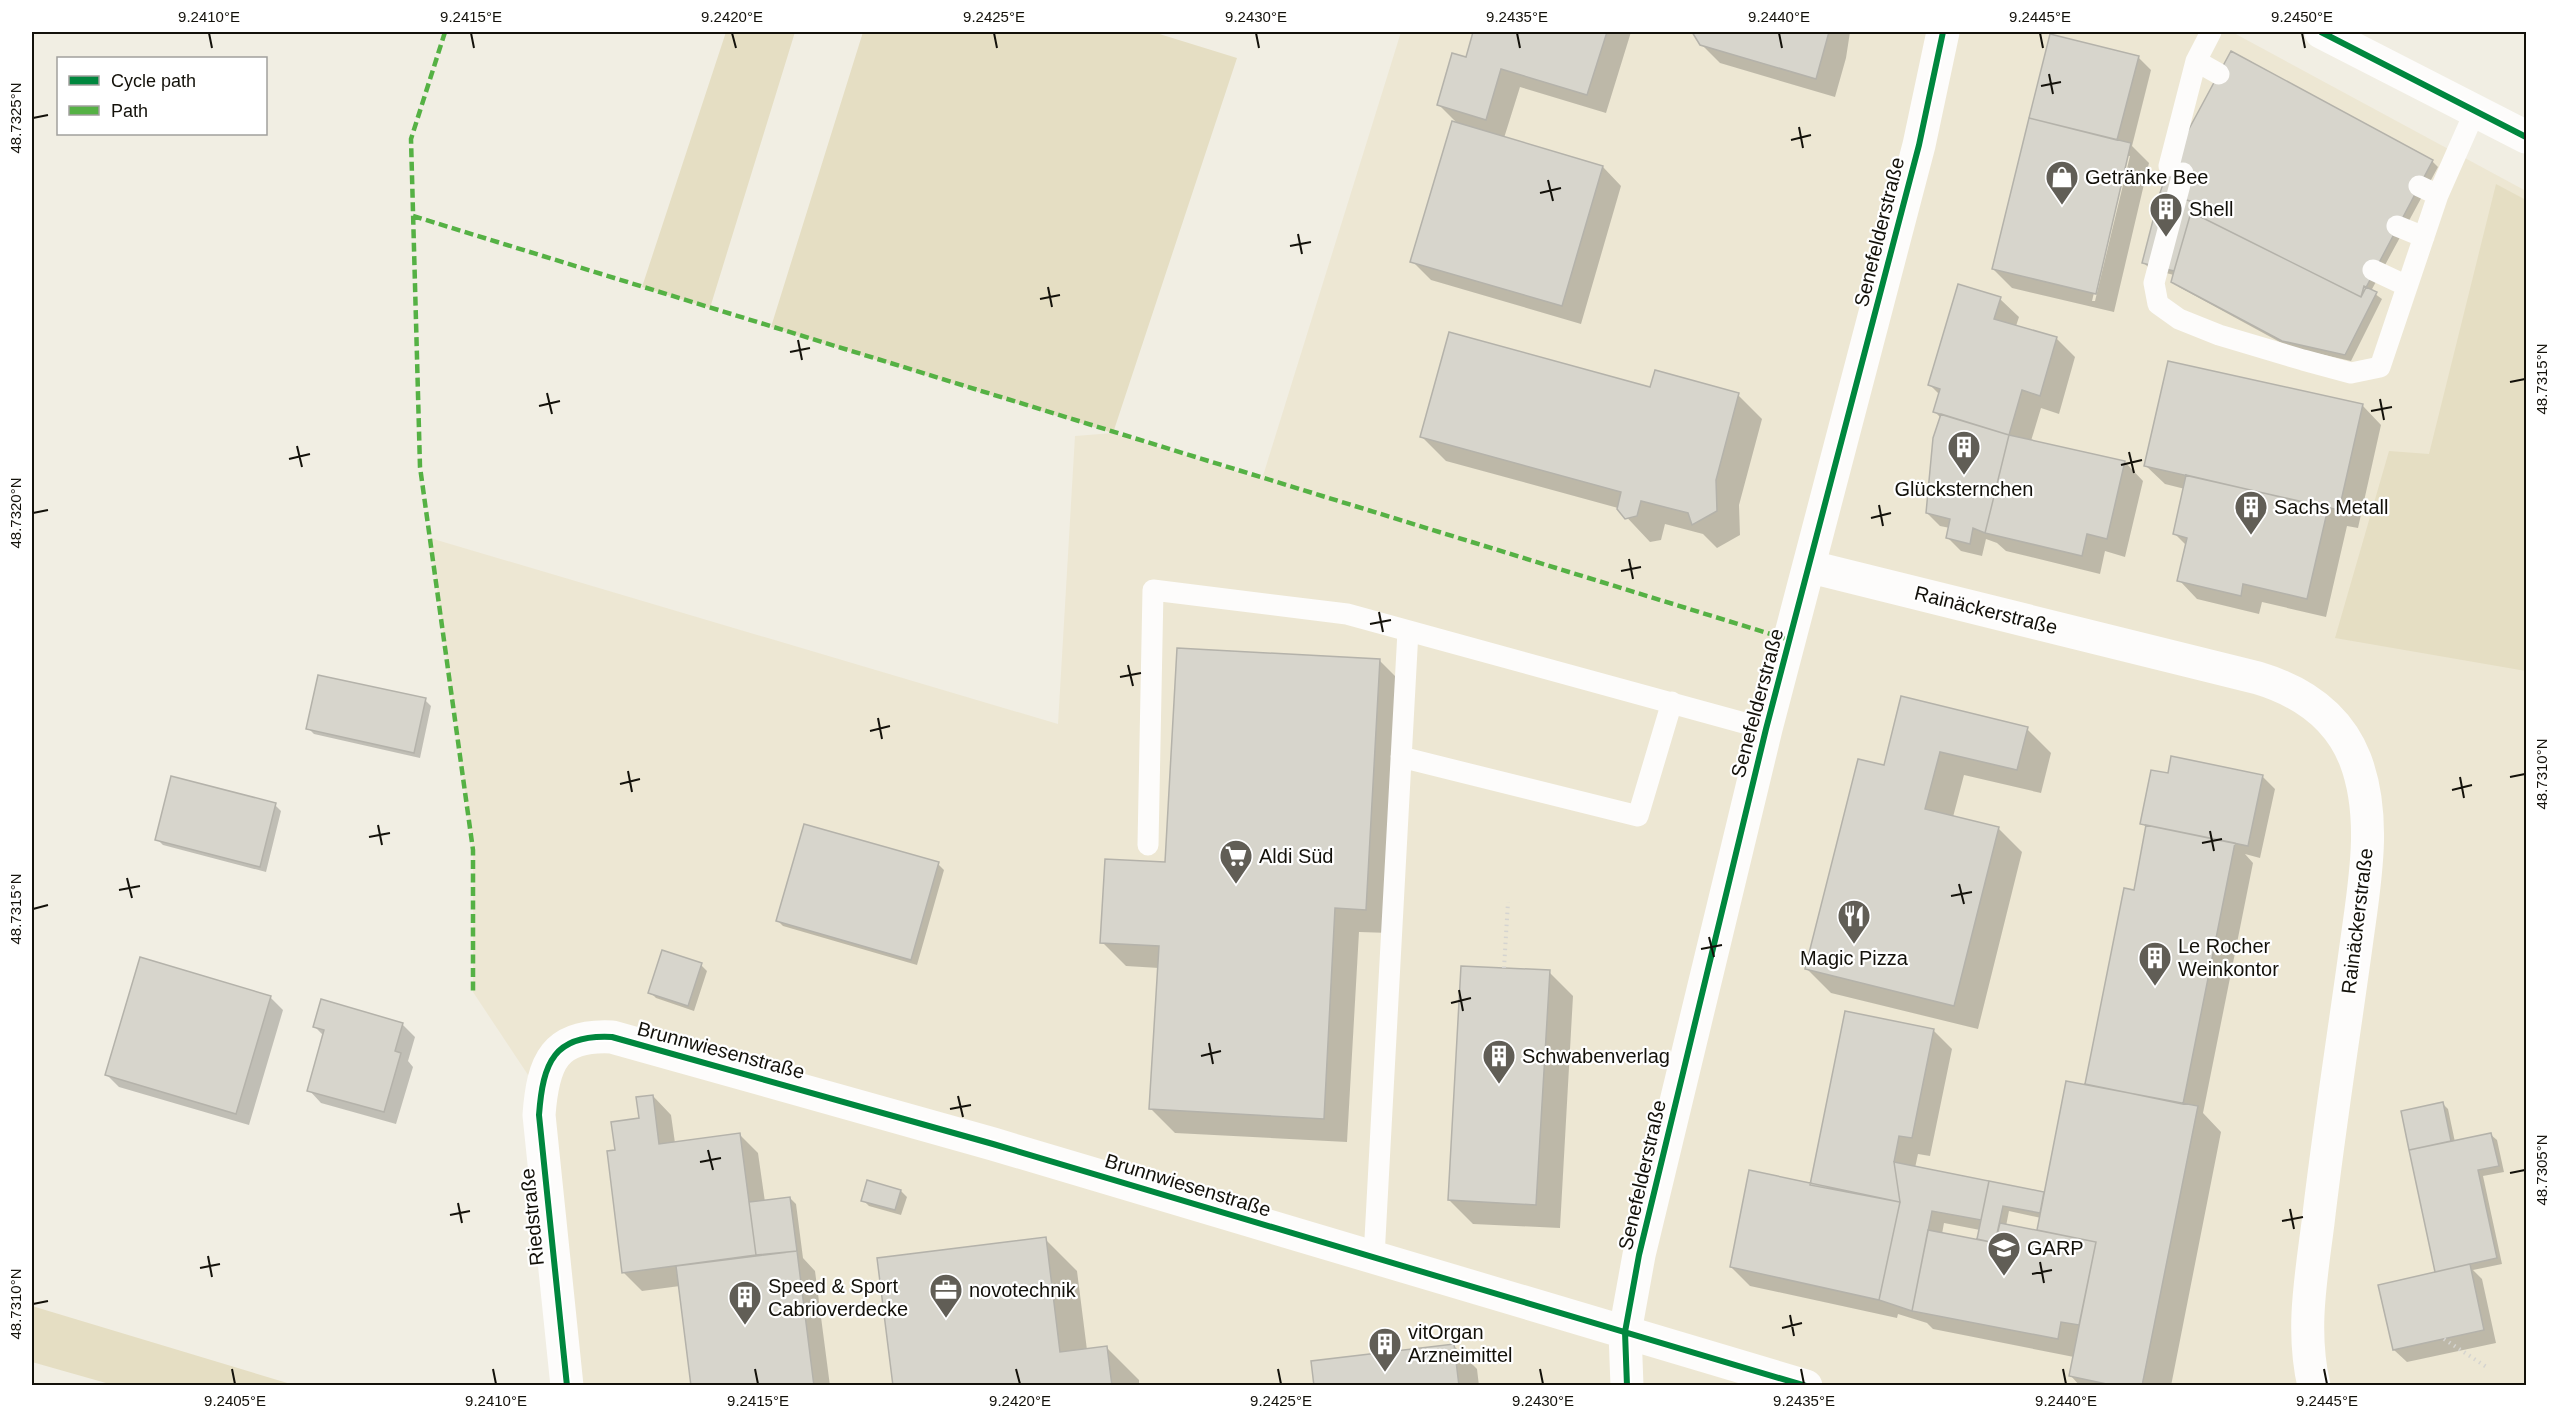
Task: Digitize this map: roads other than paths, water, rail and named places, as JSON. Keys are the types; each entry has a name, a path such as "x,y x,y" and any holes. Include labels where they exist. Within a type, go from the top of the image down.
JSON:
{"street":[{"name":"Senefelderstraße","path":"1627,1386 1625,1332 1639,1255 1767,729 1918,145 1943,32"},
{"path":"2321,32 2476,109 2526,137"},
{"name":"Rainäckerstraße","path":"1810,567 2277,683 2316,705 2338,729 2355,759 2363,790 2367,864 2322,1186 2306,1327 2307,1357 2314,1386"},
{"name":"Brunnwiesenstraße","path":"560,1050 571,1041 582,1037 612,1037 817,1093 1806,1386"},
{"name":"Riedstraße","path":"560,1050 545,1077 539,1115 567,1386"}],"lane":[{"path":"2211,32 2196,61 2190,114 2176,169 2154,283 2158,304 2179,319 2219,335 2351,373 2380,367 2438,195 2476,109"},
{"path":"2196,61 2219,74"},
{"path":"2419,186 2438,195"},
{"path":"2397,226 2424,237"},
{"path":"2373,270 2407,286"},
{"path":"1148,845 1153,590 1347,614 1767,729"},
{"path":"1374,1257 1408,631"},
{"path":"1401,757 1638,816 1672,702"}],"place":[{"name":"Getränke Bee","path":"2062,206"},
{"name":"Shell","path":"2166,238"},
{"name":"Glücksternchen","path":"1964,476"},
{"name":"Sachs Metall","path":"2251,536"},
{"name":"Aldi Süd","path":"1236,885"},
{"name":"Magic Pizza","path":"1854,945"},
{"name":"Le Rocher Weinkontor","path":"2155,987"},
{"name":"Schwabenverlag","path":"1499,1085"},
{"name":"GARP","path":"2004,1277"},
{"name":"novotechnik","path":"946,1319"},
{"name":"Speed & Sport Cabrioverdecke","path":"745,1326"},
{"name":"vitOrgan Arzneimittel","path":"1385,1373"}]}
